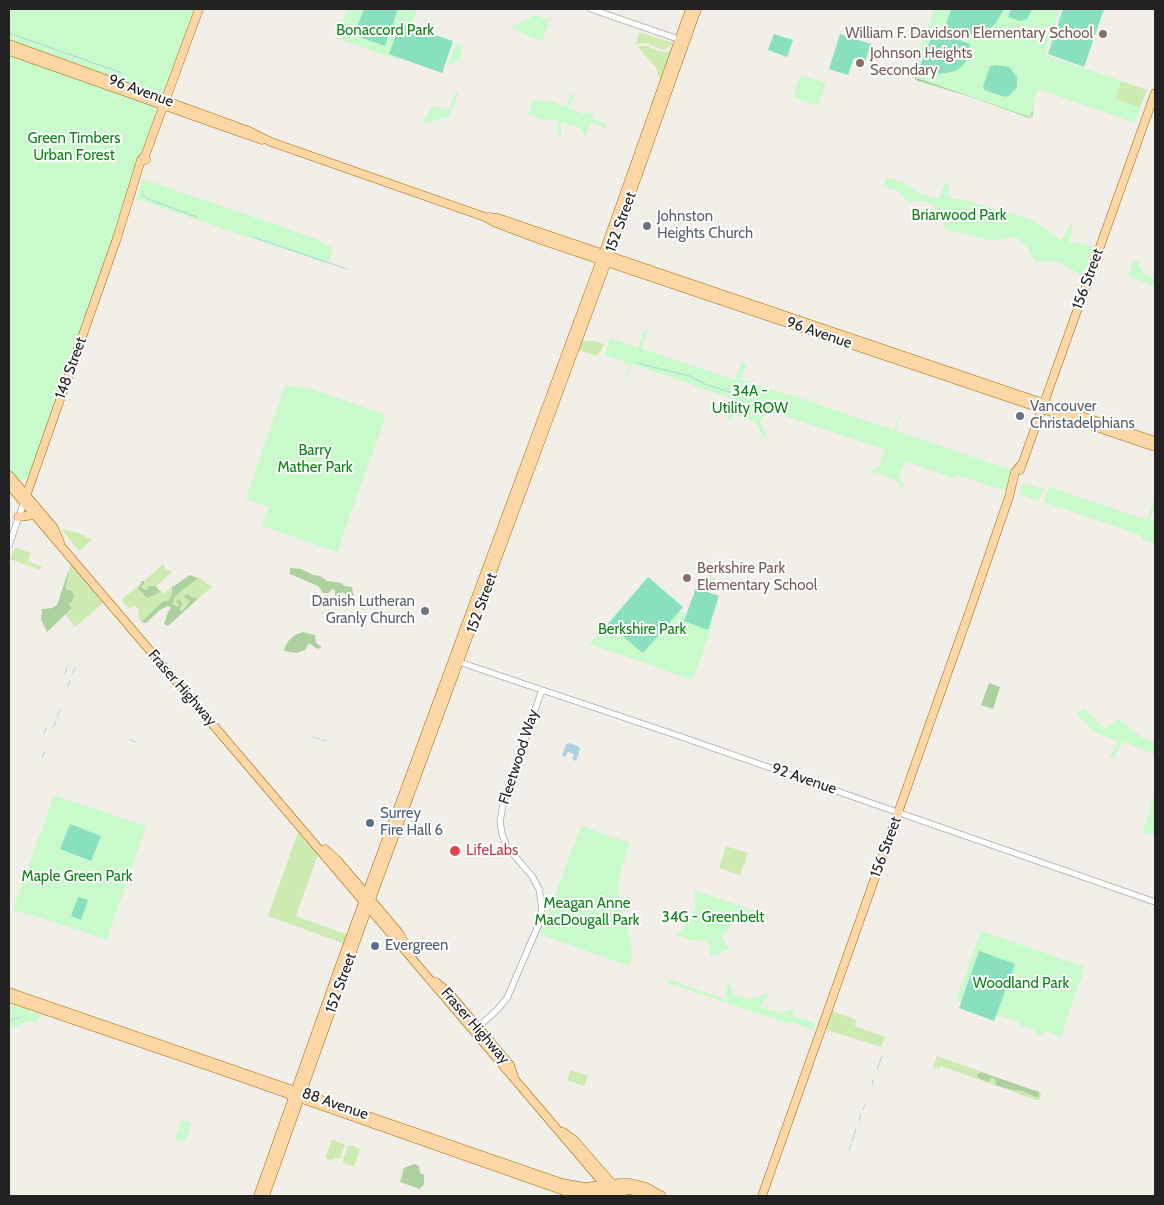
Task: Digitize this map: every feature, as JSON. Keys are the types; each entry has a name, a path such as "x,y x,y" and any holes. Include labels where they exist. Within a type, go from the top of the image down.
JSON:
{"main road":[{"name":"148 Street","path":"25,499 132,191 141,160 145,156 199,9"},
{"name":"152 Street","path":"265,1196 297,1094 605,258 682,41 690,9"},
{"name":"152 Street","path":"682,41 697,9"},
{"name":"96 Avenue","path":"9,44 164,103"},
{"name":"96 Avenue","path":"9,51 249,130 272,142 485,216 496,224 722,294 931,364 1147,444 1150,442 1155,444"},
{"name":"156 Street","path":"762,1196 899,812 1009,496 1015,472 1020,466 1043,405 1155,93"},
{"name":"96 Avenue","path":"605,258 922,368 1043,405 1155,444"},
{"path":"714,297 722,294"},
{"path":"922,368 931,364"},
{"name":"Fraser Highway","path":"9,475 12,484 54,528 64,550"},
{"path":"12,484 23,482 32,477"},
{"name":"Fraser Highway","path":"25,499 34,515 300,826 401,935 411,956"},
{"path":"18,517 34,515"},
{"name":"Fraser Highway","path":"300,826 316,838 356,882 380,919 427,976 476,1029 516,1081 593,1171 611,1189 623,1196"},
{"name":"152 Street","path":"258,1196 362,924 372,880 394,828"},
{"path":"356,882 365,884 372,880"},
{"path":"362,924 369,918 380,919"},
{"name":"88 Avenue","path":"9,992 564,1191 591,1193 611,1189 623,1183 639,1185 662,1196"},
{"name":"88 Avenue","path":"9,998 562,1183 649,1196"},
{"name":"Fraser Highway","path":"554,1126 574,1140 611,1189"},
{"path":"584,1187 591,1180 593,1171"},
{"path":"591,1193 600,1196"}],"street":[{"path":"591,9 682,41"},
{"name":"148 Street","path":"9,545 25,499"},
{"name":"92 Avenue","path":"456,661 899,812 1155,902"},
{"name":"Fleetwood Way","path":"476,1029 501,1006 510,994 541,915 542,902 539,889 532,876 507,847 500,822 504,799 542,690"}],"green space":[{"path":"9,9 194,9 164,92 159,96 9,42"},
{"name":"Bonaccord Park","path":"347,9 418,9 399,60 336,38"},
{"path":"364,9 398,9 385,46 354,35"},
{"path":"934,9 1060,9 1045,55 1121,81 1115,99 1140,108 1135,123 1038,89 1030,117 911,76"},
{"path":"951,9 1004,9 996,23 989,29 966,35 945,28"},
{"path":"1011,9 1032,9 1027,19 1020,21 1008,17"},
{"path":"1063,9 1104,9 1084,67 1048,54"},
{"path":"535,15 550,20 542,41 513,28 513,26"},
{"path":"400,23 453,41 442,73 389,54"},
{"path":"639,32 673,44 664,50 646,43 636,44"},
{"path":"936,32 970,44 968,58 957,70 935,74 920,66 933,33"},
{"path":"774,34 793,40 787,57 768,50"},
{"path":"840,34 871,44 865,62 854,58 848,75 829,69"},
{"path":"457,43 463,46 460,53 463,54 460,60 456,59 454,65 448,63"},
{"path":"637,46 647,46 664,52 672,48 660,81 656,68"},
{"name":"Green Timbers Urban Forest","path":"9,53 155,107 157,111 64,380 29,475 21,480 15,479 9,470"},
{"path":"990,66 1009,67 1017,77 1017,87 1009,96 1005,97 985,90 983,87"},
{"path":"801,75 826,83 818,106 793,97"},
{"path":"915,76 1032,106 1033,115 1029,118 971,97 918,81 915,79"},
{"path":"1121,81 1147,90 1140,108 1115,99"},
{"path":"456,91 459,92 450,116 422,123 433,105 449,110"},
{"path":"573,94 576,95 569,108 584,114 593,112 592,119 607,124 605,128 592,123 585,137 580,128 562,122 561,138 558,137 556,120 543,120 528,114 533,100 548,102 550,100 563,106 566,105"},
{"name":"Briarwood Park","path":"886,177 904,183 920,194 935,198 939,198 946,182 948,182 950,198 965,200 1034,221 1061,240 1070,224 1073,225 1069,242 1094,246 1083,276 1059,262 1036,262 1026,246 1014,237 991,241 946,230 942,220 942,211 940,210 926,222 925,218 936,206 924,201 911,202 906,200 898,191 883,186"},
{"path":"143,179 320,240 320,242 333,248 328,264 136,199"},
{"path":"1134,259 1138,262 1143,273 1155,279 1155,286 1129,275"},
{"name":"34A - Utility ROW","path":"648,330 642,349 735,380 742,362 747,364 741,380 816,403 822,386 817,404 894,430 901,413 896,431 1012,470 1005,491 958,475 956,479 905,461 899,477 904,485 902,489 897,481 875,472 869,474 871,470 879,467 885,450 765,409 760,423 767,436 764,438 755,422 736,415 730,420 727,418 733,399 633,364 626,381 630,364 605,355 610,338 638,348 644,331"},
{"path":"582,341 595,341 604,344 596,356 578,350"},
{"name":"Barry Mather Park","path":"285,385 312,389 386,415 337,552 262,526 269,507 246,499"},
{"path":"1023,483 1044,488 1039,501 1019,494"},
{"path":"1049,487 1147,520 1155,498 1150,520 1155,522 1155,544 1141,539 1142,536 1044,502"},
{"path":"61,529 79,533 92,540 79,551"},
{"path":"15,547 31,553 28,561 42,567 40,570 10,559"},
{"path":"71,564 103,603 75,627 65,614 72,609 68,604 68,590 66,587"},
{"path":"163,564 166,569 172,572 156,586 151,585 146,590 141,588 145,580"},
{"path":"70,566 66,589 72,591 74,596 72,602 68,604 72,608 47,632 41,619 42,609 52,608 57,605"},
{"path":"290,568 301,569 320,576 327,581 352,587 354,600 352,602 343,592 337,596 335,595 335,590 333,589 328,593 323,593 318,586 290,574"},
{"path":"190,575 198,578 174,597 173,604 178,607 179,604 176,601 180,600 182,604 180,610 182,611 190,601 184,597 186,594 197,599 200,597 168,626 164,624 171,608 168,606 160,610 146,623 141,622 162,602 168,601 172,595 172,587"},
{"path":"708,576 725,582 722,592 714,589 712,592 704,589 706,582 702,580 704,577 708,578"},
{"path":"199,577 212,587 197,599 186,594 185,598 190,601 181,611 182,604 179,604 178,608 173,604 174,597"},
{"path":"648,577 683,607 643,653 608,624"},
{"path":"142,581 144,581 141,587 143,589 147,590 149,586 156,586 160,592 148,598 138,588"},
{"path":"138,586 138,588 153,593 160,590 164,594 171,587 172,595 168,602 162,602 141,621 138,609 134,605 129,609 121,600"},
{"path":"696,588 719,596 708,630 684,621"},
{"name":"Berkshire Park","path":"632,595 713,623 693,680 589,644"},
{"path":"303,632 315,635 316,643 322,647 317,649 309,643 305,650 296,653 284,651 289,640"},
{"path":"989,683 1000,687 993,709 981,705"},
{"path":"1084,709 1105,729 1119,719 1141,737 1155,742 1155,755 1123,742 1114,758 1109,757 1119,741 1096,733 1076,714"},
{"path":"1155,790 1155,836 1143,832"},
{"name":"Maple Green Park","path":"54,795 146,826 107,940 13,910"},
{"path":"70,824 101,836 91,861 60,849"},
{"name":"Meagan Anne MacDougall Park","path":"581,826 630,843 618,884 631,943 632,956 629,966 540,934"},
{"path":"298,832 318,855 296,916 348,935 345,944 268,916"},
{"path":"726,846 748,853 740,875 719,868"},
{"name":"34G - Greenbelt","path":"694,890 755,911 754,914 737,909 733,923 721,937 729,948 721,953 711,956 707,941 689,940 677,935 687,925 677,913 678,910 692,918 696,906"},
{"path":"78,897 88,900 81,920 71,916"},
{"name":"Woodland Park","path":"981,931 1085,967 1061,1037 1045,1031 1039,1036 1036,1035 1034,1030 1020,1025 1021,1023 956,1000"},
{"path":"979,951 1015,964 994,1021 959,1008"},
{"path":"668,979 725,999 727,982 729,982 734,995 752,999 761,996 765,992 768,994 760,1007 782,1013 795,1008 793,1016 815,1023 813,1030 667,983"},
{"path":"10,1004 44,1016 38,1018 34,1025 32,1020 9,1029"},
{"path":"831,1010 856,1020 855,1026 885,1037 881,1047 827,1030 825,1028"},
{"path":"937,1056 991,1075 981,1072 988,1080 993,1078 996,1085 1034,1095 1039,1092 1042,1093 1040,1099 1036,1100 941,1066 939,1069 933,1067"},
{"path":"571,1070 588,1076 584,1086 567,1080"},
{"path":"981,1072 1039,1092 1039,1097 996,1085 993,1078 988,1082 981,1079 977,1076"},
{"path":"182,1120 190,1123 191,1126 185,1142 175,1139"},
{"path":"332,1139 345,1145 340,1159 331,1160 325,1158"},
{"path":"351,1145 360,1149 354,1167 342,1162 348,1146"},
{"path":"414,1164 419,1166 420,1173 424,1175 424,1184 420,1189 400,1182 404,1168"}],"water":[{"path":"566,744 578,746 580,749 576,761 572,759 574,754 568,752 565,757 562,756"}],"waterway":[{"path":"9,33 122,73"},
{"path":"142,195 197,217"},
{"path":"253,237 347,269"},
{"path":"637,363 690,376 705,384 732,393"},
{"path":"65,674 67,668"},
{"path":"72,674 75,668"},
{"path":"68,686 70,681"},
{"path":"57,716 60,710"},
{"path":"54,726 56,721"},
{"path":"44,734 46,728"},
{"path":"313,737 320,739"},
{"path":"130,740 136,742"},
{"path":"322,740 326,741"},
{"path":"42,758 44,752"},
{"path":"9,1021 20,1017"},
{"path":"877,1069 882,1056"},
{"path":"872,1085 873,1080"},
{"path":"863,1110 865,1105"},
{"path":"859,1121 861,1114"},
{"path":"852,1141 856,1129"},
{"path":"849,1150 851,1144"}],"place":[{"name":"William F. Davidson Elementary School","path":"1103,34"},
{"name":"Johnson Heights Secondary","path":"860,63"},
{"name":"Johnston Heights Church","path":"647,226"},
{"name":"Vancouver Christadelphians","path":"1020,416"},
{"name":"Berkshire Park Elementary School","path":"687,578"},
{"name":"Danish Lutheran Granly Church","path":"425,611"},
{"name":"Surrey Fire Hall 6","path":"370,823"},
{"name":"LifeLabs","path":"455,851"},
{"name":"Evergreen","path":"375,946"}]}
